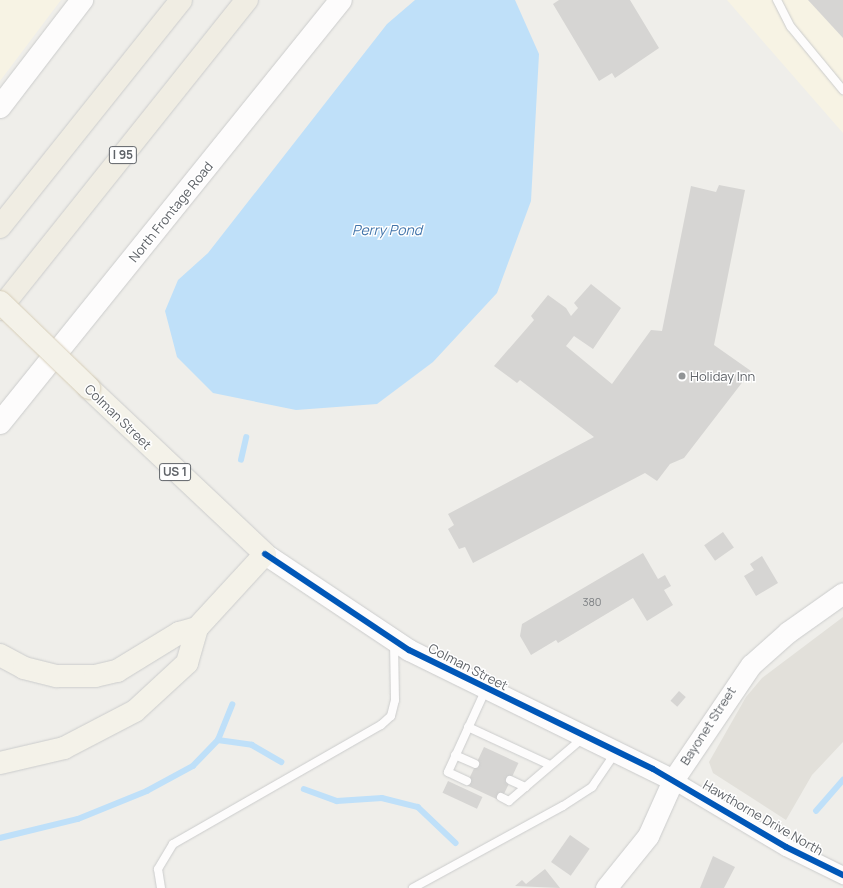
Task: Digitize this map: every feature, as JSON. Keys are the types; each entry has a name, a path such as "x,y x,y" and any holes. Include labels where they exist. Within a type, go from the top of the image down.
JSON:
{"highway":[{"name":"I 95","path":"0,309 247,0"},
{"path":"0,227 176,4"}],"main road":[{"path":"0,108 82,0"},
{"name":"North Frontage Road","path":"0,423 342,0"},
{"name":"Colman Street","path":"0,302 88,388 265,554"},
{"path":"0,763 64,748 129,715 187,663 197,628 265,554"},
{"path":"0,655 42,674 95,676 124,668 176,635 197,628"}],"street":[{"name":"Colman Street","path":"265,554 394,641 486,689 617,751 674,780"},
{"name":"Bayonet Street","path":"606,888 648,836 674,780 751,666 788,632 843,593"},
{"name":"Hawthorne Drive North","path":"674,780 786,847 843,875"}],"lane":[{"path":"777,0 791,27 843,90"},
{"path":"161,888 158,869 173,844 381,726 392,716 396,700 394,641"},
{"path":"467,781 448,772 486,689"},
{"path":"468,727 550,765"},
{"path":"501,797 509,801 585,736"},
{"path":"413,888 563,806 592,787 617,751"},
{"path":"455,755 475,764"},
{"path":"510,780 525,787"}],"shaded area":[{"path":"0,0 61,0 0,81"},
{"path":"727,0 843,0 843,133"},
{"path":"843,617 843,742 812,775 786,820 713,773 709,762 746,697 762,678"}],"water":[{"name":"Perry Pond","path":"415,0 515,0 539,54 531,201 497,293 433,362 377,404 296,410 213,393 177,357 165,311 178,280 208,253 387,24"}],"building":[{"path":"559,0 630,0 659,48 615,78 612,73 599,81 553,4"},
{"path":"808,0 843,0 843,38"},
{"name":"Holiday Inn","path":"719,185 745,190 714,345 751,371 684,458 670,464 657,481 645,473 473,563 465,547 459,549 448,529 454,525 448,514 594,437 520,380 517,383 494,366 534,320 531,316 548,295 566,308 571,316 578,308 574,303 591,284 621,308 593,349 574,336 566,346 612,384 651,330 662,331 691,186 716,192"},
{"path":"723,532 734,548 715,561 704,545"},
{"path":"643,553 658,579 665,575 671,586 664,590 673,605 647,621 633,598 558,643 556,640 531,655 520,636 522,624"},
{"path":"762,556 778,583 756,596 744,576 754,570 750,564"},
{"path":"679,691 686,697 677,707 670,701"},
{"path":"484,747 518,763 501,801 466,785"},
{"path":"448,781 482,797 477,809 443,793"},
{"path":"570,835 590,849 571,876 551,862"},
{"path":"713,856 735,867 724,888 700,888"},
{"path":"545,869 560,888 515,886 522,880 526,884"}],"waterway":[{"path":"241,460 246,438"},
{"path":"0,838 78,819 147,791 193,766 218,740 232,705"},
{"path":"218,740 252,745 282,762"},
{"path":"816,811 843,780"},
{"path":"304,789 337,801 382,798 418,807 456,843"}],"cycle path":[{"path":"265,554 409,650 653,769 786,847 843,875"}],"place":[{"name":"Holiday Inn","path":"682,376"}]}
